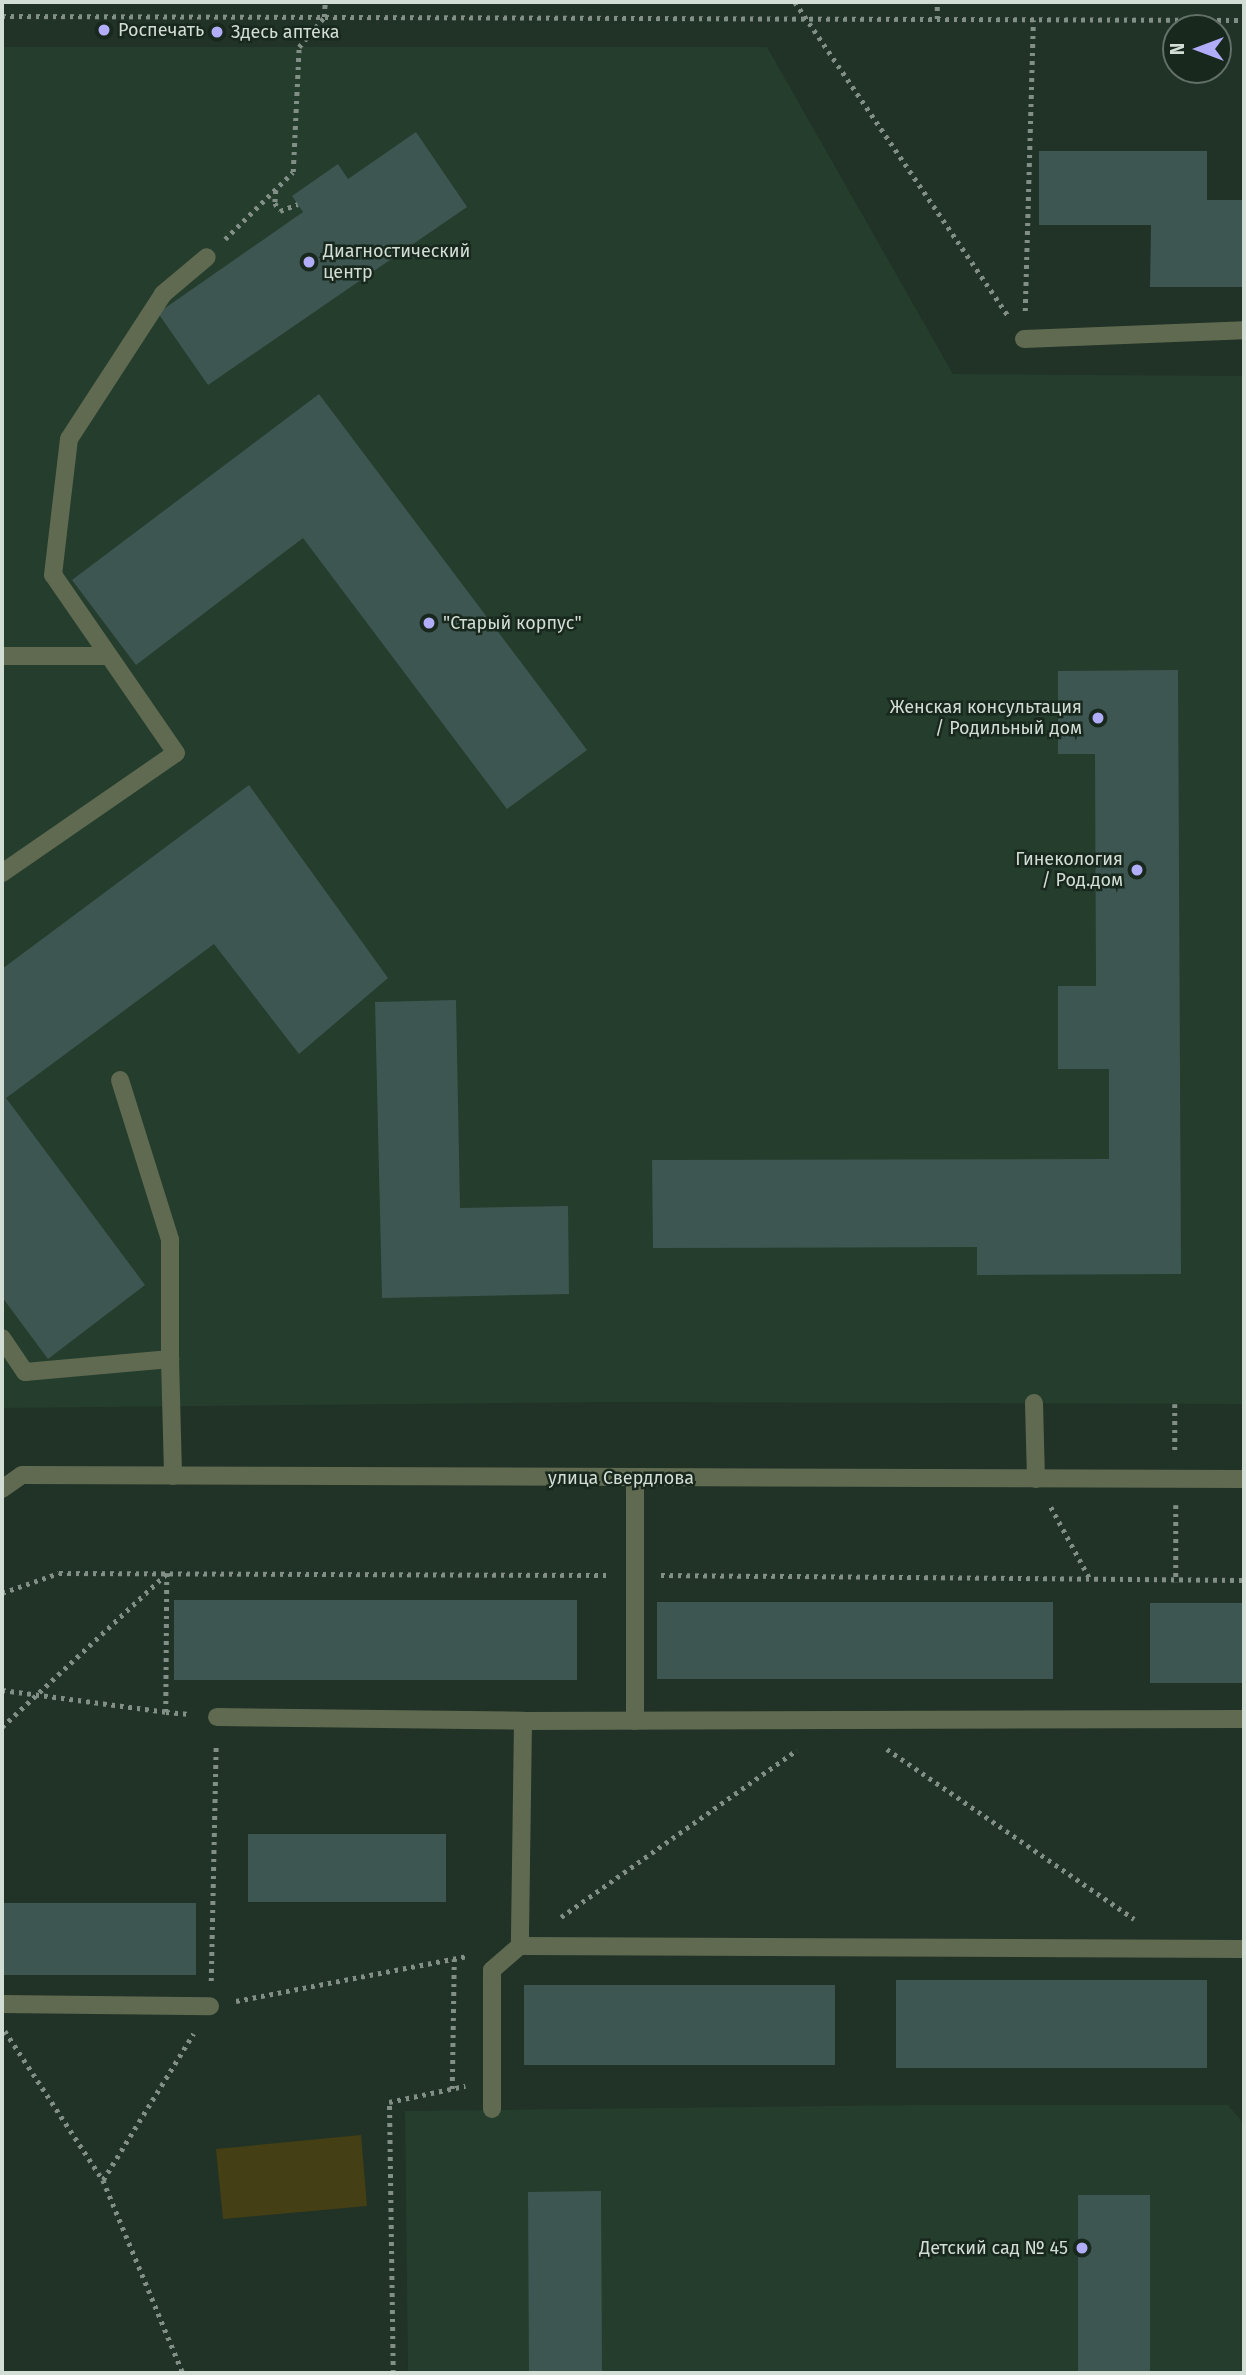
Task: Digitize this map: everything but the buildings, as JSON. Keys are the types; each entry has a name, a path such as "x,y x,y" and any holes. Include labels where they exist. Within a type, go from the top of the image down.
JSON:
{"street":[{"path":"2,873 176,753 52,575 69,439 163,294 206,257"},
{"path":"1024,340 1244,330"},
{"path":"2,656 108,656"},
{"path":"120,1080 170,1240 173,1476"},
{"path":"2,1338 25,1372 170,1359"},
{"path":"1034,1403 1036,1479"},
{"name":"улица Свердлова","path":"2,1489 22,1475 1244,1479"},
{"path":"635,1478 635,1721"},
{"path":"217,1717 523,1721 842,1718 1244,1719"},
{"path":"520,1946 523,1721"},
{"path":"492,2109 492,1970 520,1946 1244,1949"},
{"path":"2,2004 210,2006"}],"path":[{"path":"206,257 293,172 299,47 324,17 325,2"},
{"path":"795,2 1024,340"},
{"path":"937,2 937,19"},
{"path":"2,16 1244,20"},
{"path":"1024,340 1033,20"},
{"path":"276,189 275,203 280,211 298,204"},
{"path":"1036,1479 1089,1577"},
{"path":"2,1727 39,1696 167,1573 166,1712"},
{"path":"2,1690 217,1717 210,2006 103,2180"},
{"path":"210,2006 520,1946 842,1718 1178,1949"},
{"path":"452,2089 454,1959"},
{"path":"2,2026 103,2180 183,2373"},
{"path":"393,2373 389,2102 492,2080"}],"shaded area":[{"path":"2,47 767,47 953,374 1244,376 1244,1404 620,1402 2,1408"},
{"path":"918,2105 1228,2105 1244,2124 1244,2373 408,2373 405,2111"},
{"path":"361,2135 367,2206 223,2219 216,2149"}],"place":[{"name":"Роспечать","path":"104,30"},
{"name":"Здесь аптека","path":"217,32"},
{"name":"Диагностический центр","path":"309,262"},
{"name":"\"Старый корпус\"","path":"429,623"},
{"name":"Женская консультация / Родильный дом","path":"1098,718"},
{"name":"Гинекология / Род.дом","path":"1137,870"},
{"name":"Детский сад № 45","path":"1082,2248"}]}
